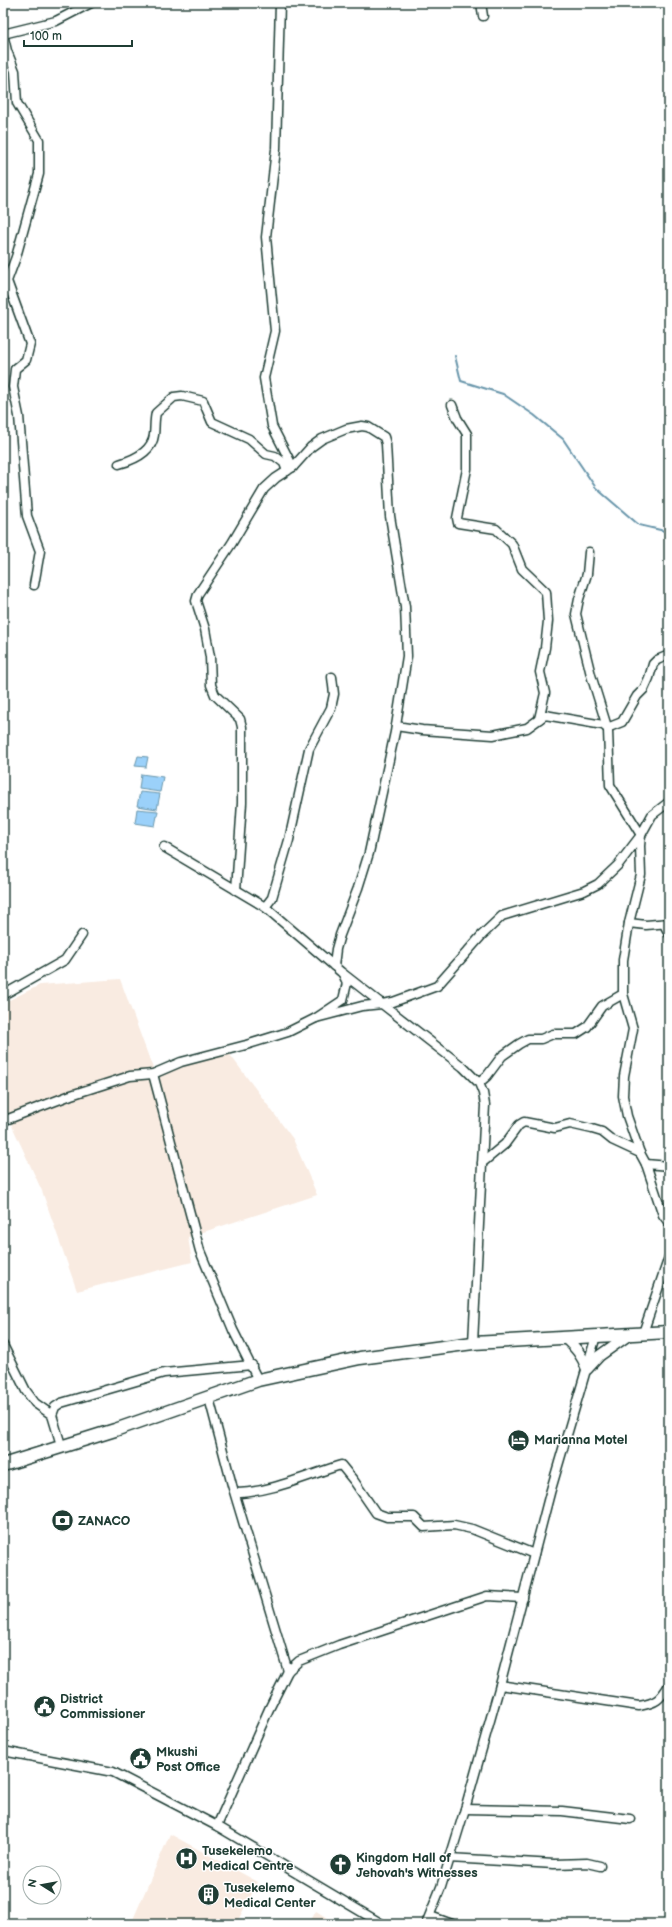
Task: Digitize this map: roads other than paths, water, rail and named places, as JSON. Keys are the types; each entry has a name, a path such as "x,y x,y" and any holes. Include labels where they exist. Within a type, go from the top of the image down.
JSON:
{"main road":[{"path":"3,1465 61,1445 115,1430 258,1380 360,1358 474,1343 669,1332"}],"street":[{"path":"280,3 276,149 266,237 274,331 264,378 272,426 290,469"},
{"path":"481,3 484,16"},
{"path":"34,585 40,551 27,516 19,416 13,387 15,369 26,360 30,344 7,281 16,257 39,174 39,140 17,102 15,71 7,52 3,34 56,21 88,4"},
{"path":"119,464 136,459 139,456 154,437 156,413 172,397 182,396 203,401 212,422 221,424 225,429 248,438 267,455 277,458 290,469"},
{"path":"452,405 457,418 468,434 467,469 457,518 458,524 496,529 512,544 522,569 546,592 548,621 545,648 540,672 545,693 539,719"},
{"path":"236,890 242,803 242,727 240,719 215,695 211,685 210,657 205,630 196,601 198,594 232,543 264,490 290,469 316,443 346,429 368,427 384,437 388,462 390,516 405,607 407,656 396,726 369,853 358,888 340,935 336,949 334,966"},
{"path":"589,552 587,574 578,599 576,614 591,675 607,728 610,785 641,835 641,881 629,923 623,960 623,994 633,1029 624,1076 623,1096 627,1116 640,1153 646,1164 663,1215 669,1223"},
{"path":"607,728 622,722 637,696 644,689 653,664 657,660 669,655"},
{"path":"265,907 272,898 289,840 309,749 331,708 334,694 332,677"},
{"path":"396,726 422,730 493,736 527,728 545,715 553,715 576,721 603,725 607,728"},
{"path":"316,1018 339,1011 393,1002 437,986 482,935 502,916 584,891 598,884 618,865 641,835 652,815 669,802"},
{"path":"164,847 265,907 341,972 463,1067 479,1083 483,1092 485,1105 474,1343"},
{"path":"629,923 646,925 666,923 669,934"},
{"path":"3,995 65,960 82,936"},
{"path":"3,1121 71,1095 130,1076 153,1074 181,1062 246,1046 288,1032 316,1018 343,1000 348,984 341,972"},
{"path":"479,1083 487,1076 502,1056 519,1044 528,1039 541,1039 553,1034 576,1034 587,1027 602,1006 623,994"},
{"path":"153,1074 200,1251 233,1330 252,1365 258,1380"},
{"path":"482,1163 505,1144 519,1125 524,1122 555,1128 570,1124 599,1131 612,1140 640,1153"},
{"path":"646,1164 669,1166"},
{"path":"643,1334 669,1257"},
{"path":"587,1369 599,1356 630,1334"},
{"path":"452,1924 428,1920 465,1809 500,1685 550,1493 596,1336"},
{"path":"565,1338 577,1349 583,1358 587,1369"},
{"path":"3,1345 26,1391 35,1402 52,1415 61,1445"},
{"path":"52,1415 55,1407 61,1403 164,1373 252,1365"},
{"path":"209,1398 235,1494 288,1671"},
{"path":"235,1494 271,1487 341,1465 376,1513 388,1517 414,1517 424,1527 454,1525 472,1529 534,1554"},
{"path":"217,1826 269,1709 288,1671 299,1661 339,1645 487,1596 523,1598"},
{"path":"284,1654 299,1661"},
{"path":"500,1685 639,1706 654,1704 663,1695 669,1685"},
{"path":"3,1751 113,1772 217,1826 382,1924"},
{"path":"465,1809 562,1811 630,1819"},
{"path":"449,1858 554,1864 588,1863 600,1866"}],"water":[{"path":"138,756 148,757 146,767 135,766"},
{"path":"141,774 163,777 160,792 139,789"},
{"path":"140,792 160,794 157,809 137,806"},
{"path":"137,809 158,811 155,826 135,823"}],"waterway":[{"path":"455,356 461,381 503,394 534,415 563,439 596,488 639,525 669,532"}],"place":[{"name":"Marianna Motel","path":"519,1440"},
{"name":"ZANACO","path":"62,1521"},
{"name":"District Commissioner","path":"44,1706"},
{"name":"Mkushi Post Office","path":"141,1759"},
{"name":"Tusekelemo Medical Centre","path":"187,1858"},
{"name":"Kingdom Hall of Jehovah's Witnesses","path":"341,1865"},
{"name":"Tusekelemo Medical Center","path":"208,1895"}]}
